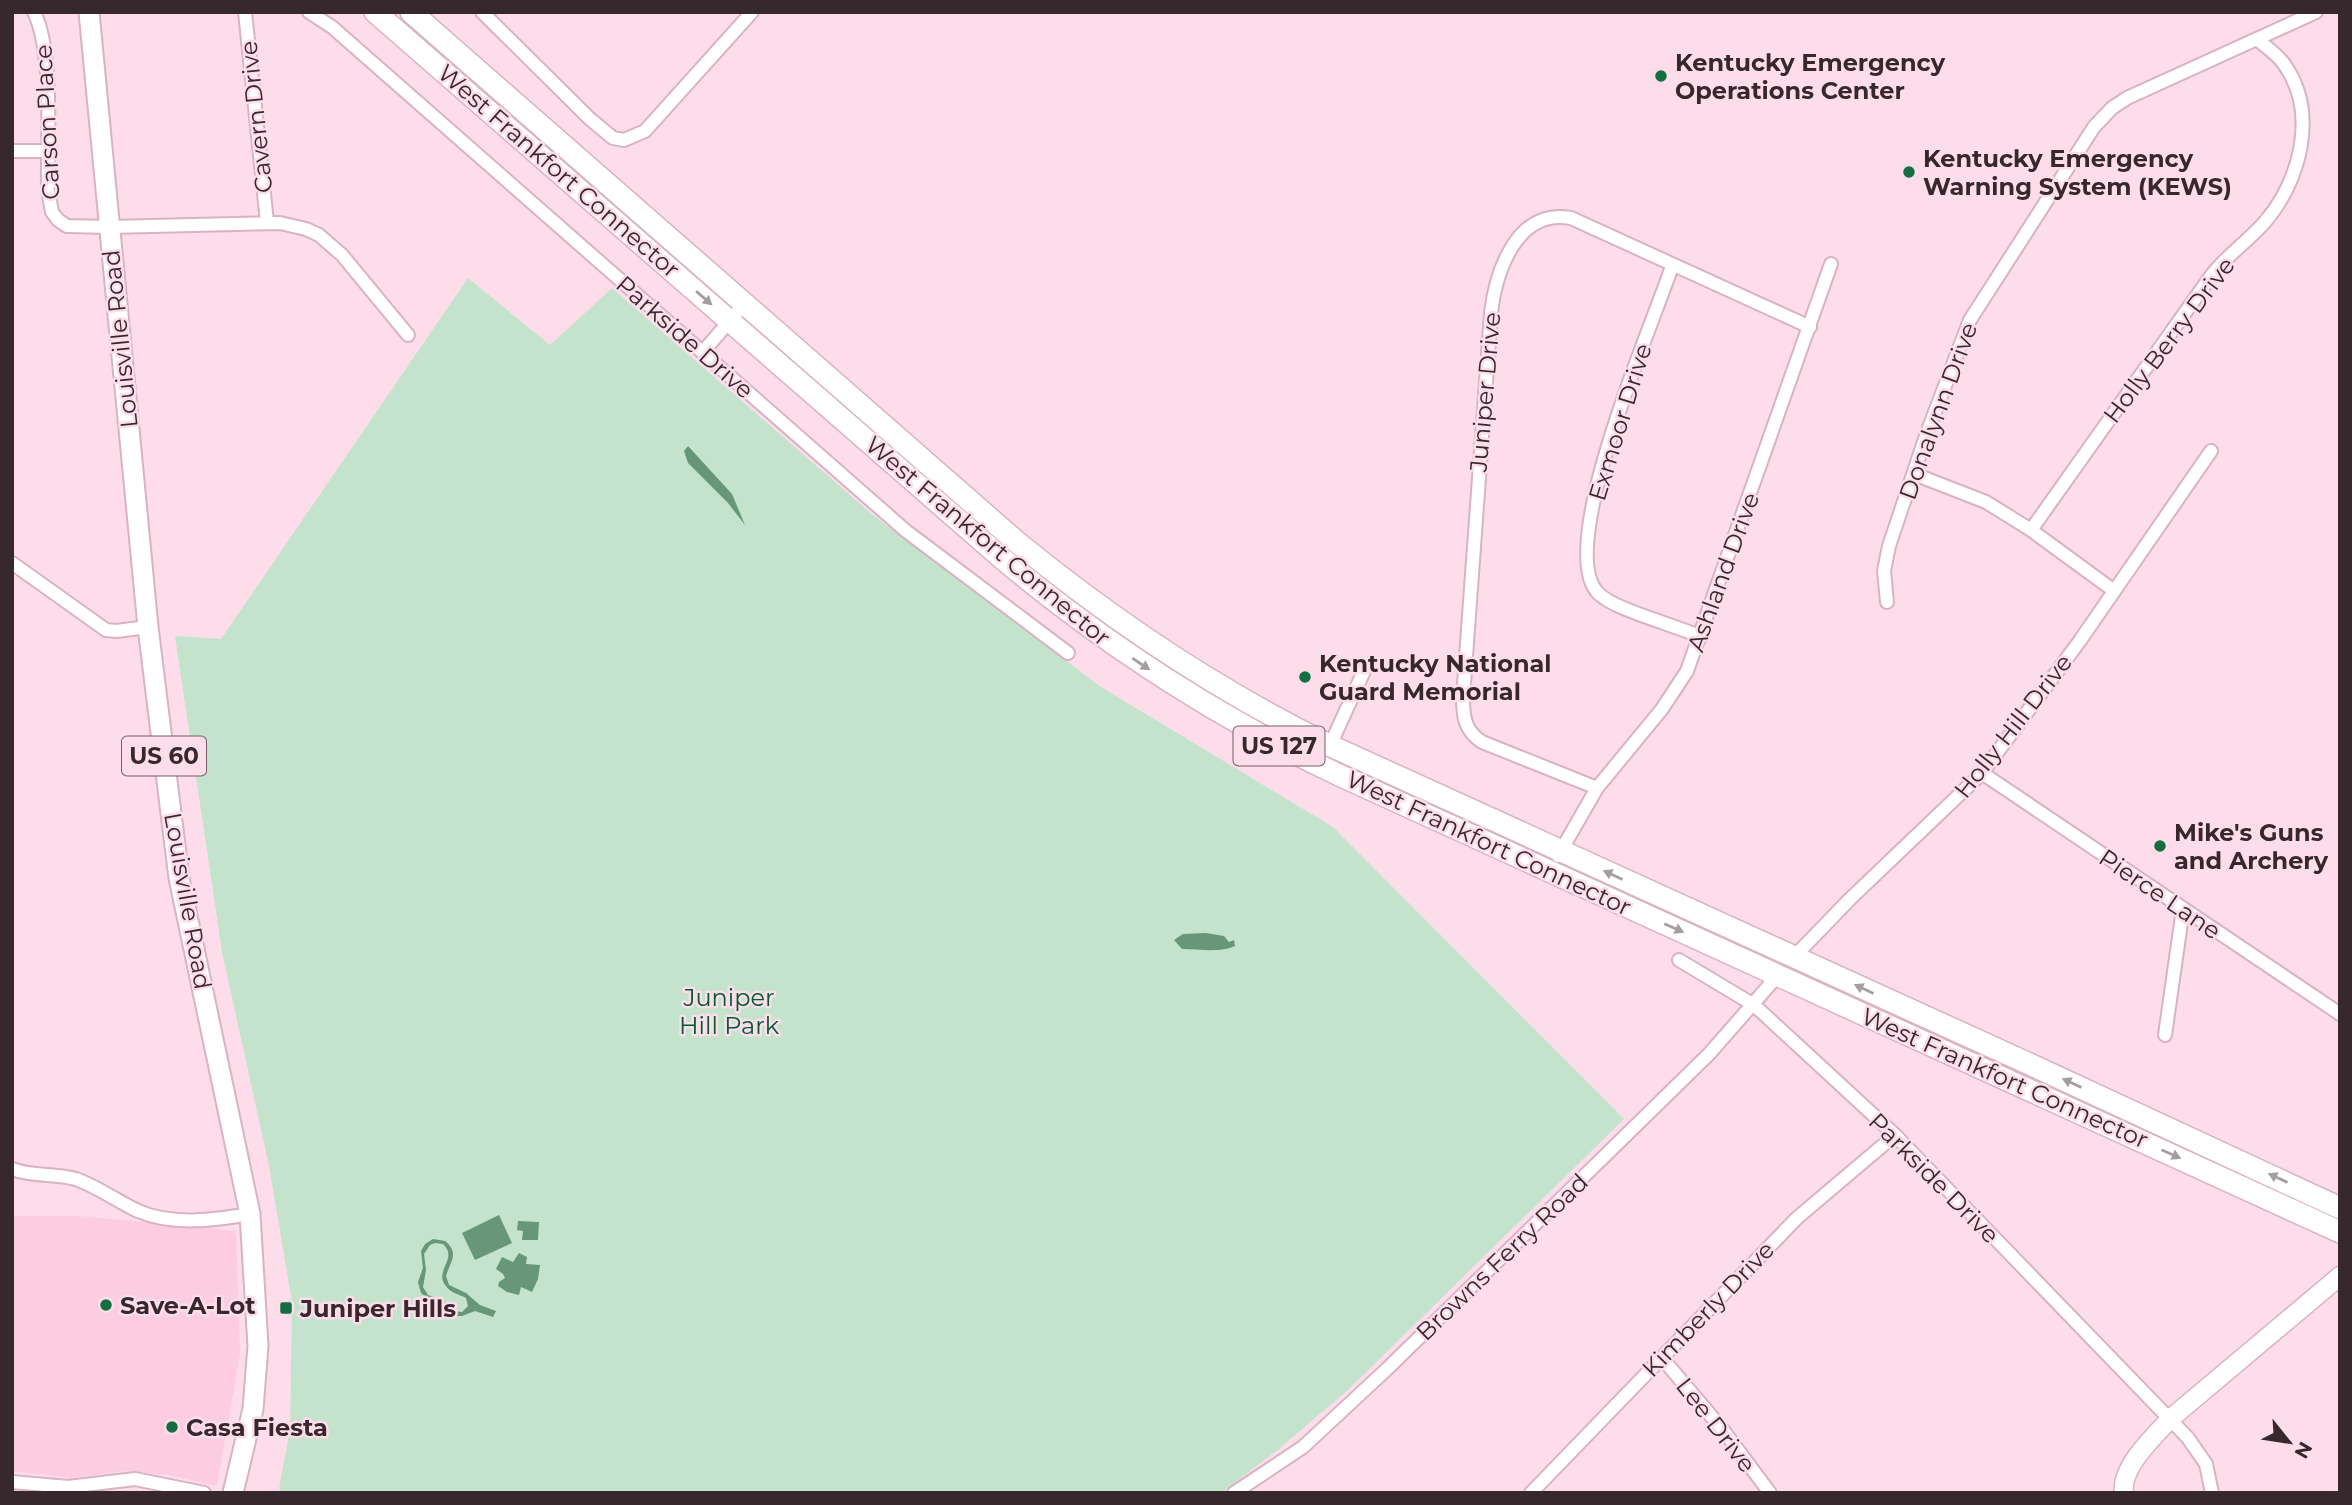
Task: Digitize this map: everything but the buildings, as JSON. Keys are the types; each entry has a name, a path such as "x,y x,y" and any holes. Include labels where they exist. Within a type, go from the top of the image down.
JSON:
{"highway":[{"name":"West Frankfort Connector","path":"375,12 995,553 1082,623 1136,662 1202,703 1320,766 2340,1232"},
{"name":"West Frankfort Connector","path":"411,12 1018,543 1091,601 1217,685 1331,746 2340,1208"}],"main road":[{"name":"Louisville Road","path":"89,12 148,627 180,878 250,1213 258,1346 253,1409 233,1493"},
{"path":"2124,1493 2123,1484 2134,1463 2149,1441 2170,1419 2340,1276"}],"street":[{"name":"Carson Place","path":"34,12 45,52 49,202 58,220 67,226 109,227"},
{"name":"Cavern Drive","path":"245,12 267,222"},
{"name":"Parkside Drive","path":"309,12 332,27 906,531 1068,653"},
{"path":"482,12 590,119 613,138 624,140 645,131 752,12"},
{"name":"Donalynn Drive","path":"1887,602 1884,571 1887,556 1959,344 1970,320 2094,127 2112,108 2127,98 2316,12"},
{"name":"Holly Berry Drive","path":"2031,530 2213,273 2264,223 2292,179 2298,163 2302,137 2297,94 2284,64 2257,39"},
{"path":"12,151 47,151"},
{"name":"Juniper Drive","path":"1597,788 1482,742 1469,730 1464,718 1472,562 1496,279 1509,252 1531,227 1552,217 1571,219 1810,327"},
{"path":"109,227 267,222 306,229 332,244 408,335"},
{"name":"Ashland Drive","path":"1551,872 1597,788 1678,688 1701,637 1830,264"},
{"name":"Exmoor Drive","path":"1672,266 1600,469 1590,519 1588,565 1591,584 1602,597 1701,637"},
{"path":"703,352 744,304"},
{"name":"Holly Hill Drive","path":"1754,1005 1794,957 1850,899 1982,773 2079,642 2211,451"},
{"path":"1914,474 1986,502 2031,530 2113,590"},
{"path":"12,563 106,630 148,627"},
{"path":"1320,766 1364,671"},
{"name":"Pierce Lane","path":"1982,773 2340,1014"},
{"path":"2165,1035 2183,909"},
{"name":"Parkside Drive","path":"1679,960 1754,1005 1895,1135 2170,1419 2199,1452 2210,1476 2213,1493"},
{"name":"Browns Ferry Road","path":"1234,1493 1303,1447 1387,1369 1636,1128 1709,1055 1754,1005"},
{"name":"Kimberly Drive","path":"1531,1493 1797,1218 1895,1135"},
{"path":"12,1169 75,1179 135,1210 160,1218 197,1219 250,1213"},
{"name":"Lee Drive","path":"1662,1358 1723,1430 1770,1493"},
{"path":"12,1482 68,1487 135,1479 204,1493"}],"shaded area":[{"path":"688,446 732,494 745,525 728,503 688,463 684,451"},
{"path":"1206,933 1224,936 1229,942 1234,940 1235,946 1216,950 1182,949 1174,940 1183,934"},
{"path":"499,1215 512,1243 475,1260 462,1233"},
{"path":"12,1216 80,1216 236,1231 240,1353 217,1486 169,1475 124,1471 71,1478 12,1471"},
{"path":"518,1221 539,1222 538,1240 522,1240 523,1231 517,1230"},
{"path":"433,1239 445,1241 450,1245 453,1254 446,1276 449,1285 466,1293 480,1305 496,1311 493,1317 475,1311 453,1316 441,1304 421,1293 418,1282 423,1268 421,1251 425,1244","holes":["443,1244 448,1255 442,1275 443,1281 450,1290 466,1298 468,1306 462,1312 453,1311 442,1300 428,1295 423,1287 426,1270 424,1254 430,1245"]},
{"path":"519,1253 527,1257 526,1264 540,1265 532,1292 521,1287 519,1295 498,1286 505,1278 496,1269 502,1257 513,1262"}],"green space":[{"name":"Juniper Hill Park","path":"468,278 550,345 612,288 873,515 1101,687 1333,827 1624,1119 1348,1390 1279,1449 1221,1493 284,1493 279,1489 290,1428 292,1302 269,1166 222,952 175,636 221,639"}],"place":[{"name":"Kentucky Emergency Operations Center","path":"1661,76"},
{"name":"Kentucky Emergency Warning System (KEWS)","path":"1909,172"},
{"name":"Kentucky National Guard Memorial","path":"1305,677"},
{"name":"Mike's Guns and Archery","path":"2160,846"},
{"name":"Save-A-Lot","path":"106,1305"},
{"name":"Juniper Hills","path":"286,1308"},
{"name":"Casa Fiesta","path":"172,1427"}]}
